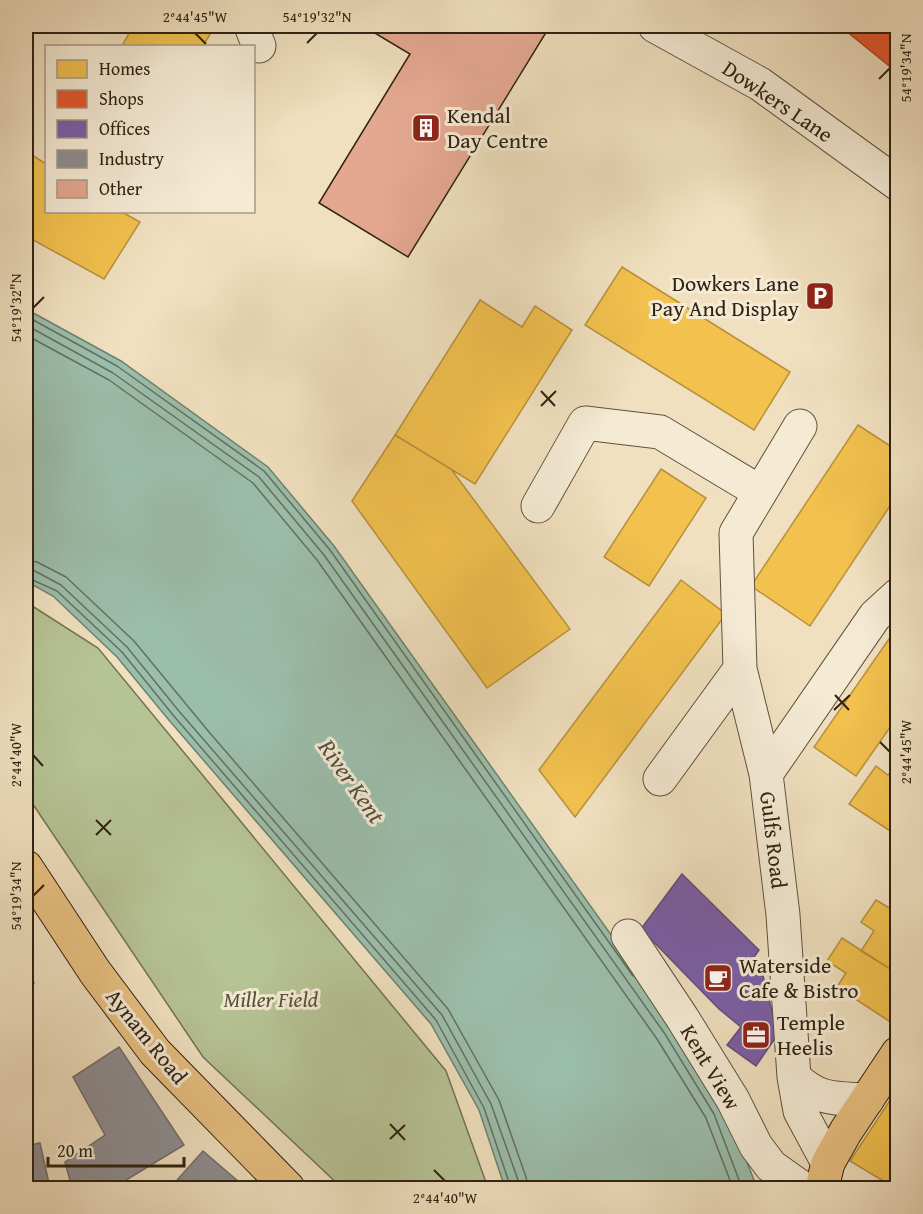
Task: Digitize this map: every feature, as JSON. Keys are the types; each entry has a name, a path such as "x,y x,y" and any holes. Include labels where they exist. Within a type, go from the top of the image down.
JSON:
{"highway":[{"name":"Aynam Road","path":"26,867 95,972 155,1052 288,1188"},
{"path":"825,1176 897,1053"}],"street":[{"name":"Dowkers Lane","path":"655,26 760,84 897,184"},
{"path":"538,506 585,423 660,432 760,492"},
{"name":"Gulfs Road","path":"800,426 736,533 740,669 766,774 783,915 794,1077 800,1111 825,1176"},
{"path":"766,774 875,616 897,595"},
{"path":"660,779 740,669"},
{"name":"Kent View","path":"628,936 683,1018 733,1100 756,1146 771,1166 802,1188"},
{"path":"794,1077 807,1090 823,1097 867,1101"}],"green space":[{"name":"Miller Field","path":"26,602 98,648 446,1071 488,1188 342,1188 203,1057 26,794"}],"water":[{"name":"River Kent","path":"26,309 121,361 268,467 334,546 676,1026 726,1108 755,1188 505,1188 479,1110 431,1024 117,657 53,596 26,581"}],"building: Homes":[{"path":"133,26 215,26 204,45 123,45"},
{"path":"26,151 45,163 45,213 124,213 140,222 104,279 26,236"},
{"path":"622,267 790,372 754,430 585,325"},
{"path":"480,300 522,327 535,306 572,330 475,484 395,435"},
{"path":"858,425 898,451 898,494 810,626 751,586"},
{"path":"395,435 451,469 570,629 487,688 352,501"},
{"path":"661,469 706,498 649,586 604,557"},
{"path":"681,580 726,614 575,817 539,770"},
{"path":"898,626 898,716 856,776 814,747"},
{"path":"898,762 898,836 849,804 876,766 888,775"},
{"path":"876,900 898,913 898,974 861,951 874,931 861,922"},
{"path":"842,938 898,974 898,1015 892,1023 837,987 846,973 827,961"},
{"path":"898,1088 898,1188 895,1188 850,1161"}],"building: Shops":[{"path":"840,26 898,26 898,65 893,69"}],"building: Offices":[{"path":"682,874 759,950 752,960 761,968 778,1034 756,1066 727,1045 741,1027 719,1009 641,929"}],"building: Industry":[{"path":"26,970 34,983 26,988"},
{"path":"119,1047 184,1145 113,1188 72,1188 65,1162 105,1135 73,1077"},
{"path":"40,1143 50,1188 26,1188 26,1146"},
{"path":"203,1151 246,1188 170,1188"}],"building: Other":[{"name":"Kendal Day Centre","path":"363,26 550,26 408,257 319,203 410,54"}],"place":[{"name":"Kendal Day Centre","path":"426,128"},
{"name":"Dowkers Lane Pay And Display","path":"820,296"},
{"name":"Waterside Cafe & Bistro","path":"718,978"},
{"name":"Temple Heelis","path":"756,1035"}]}
